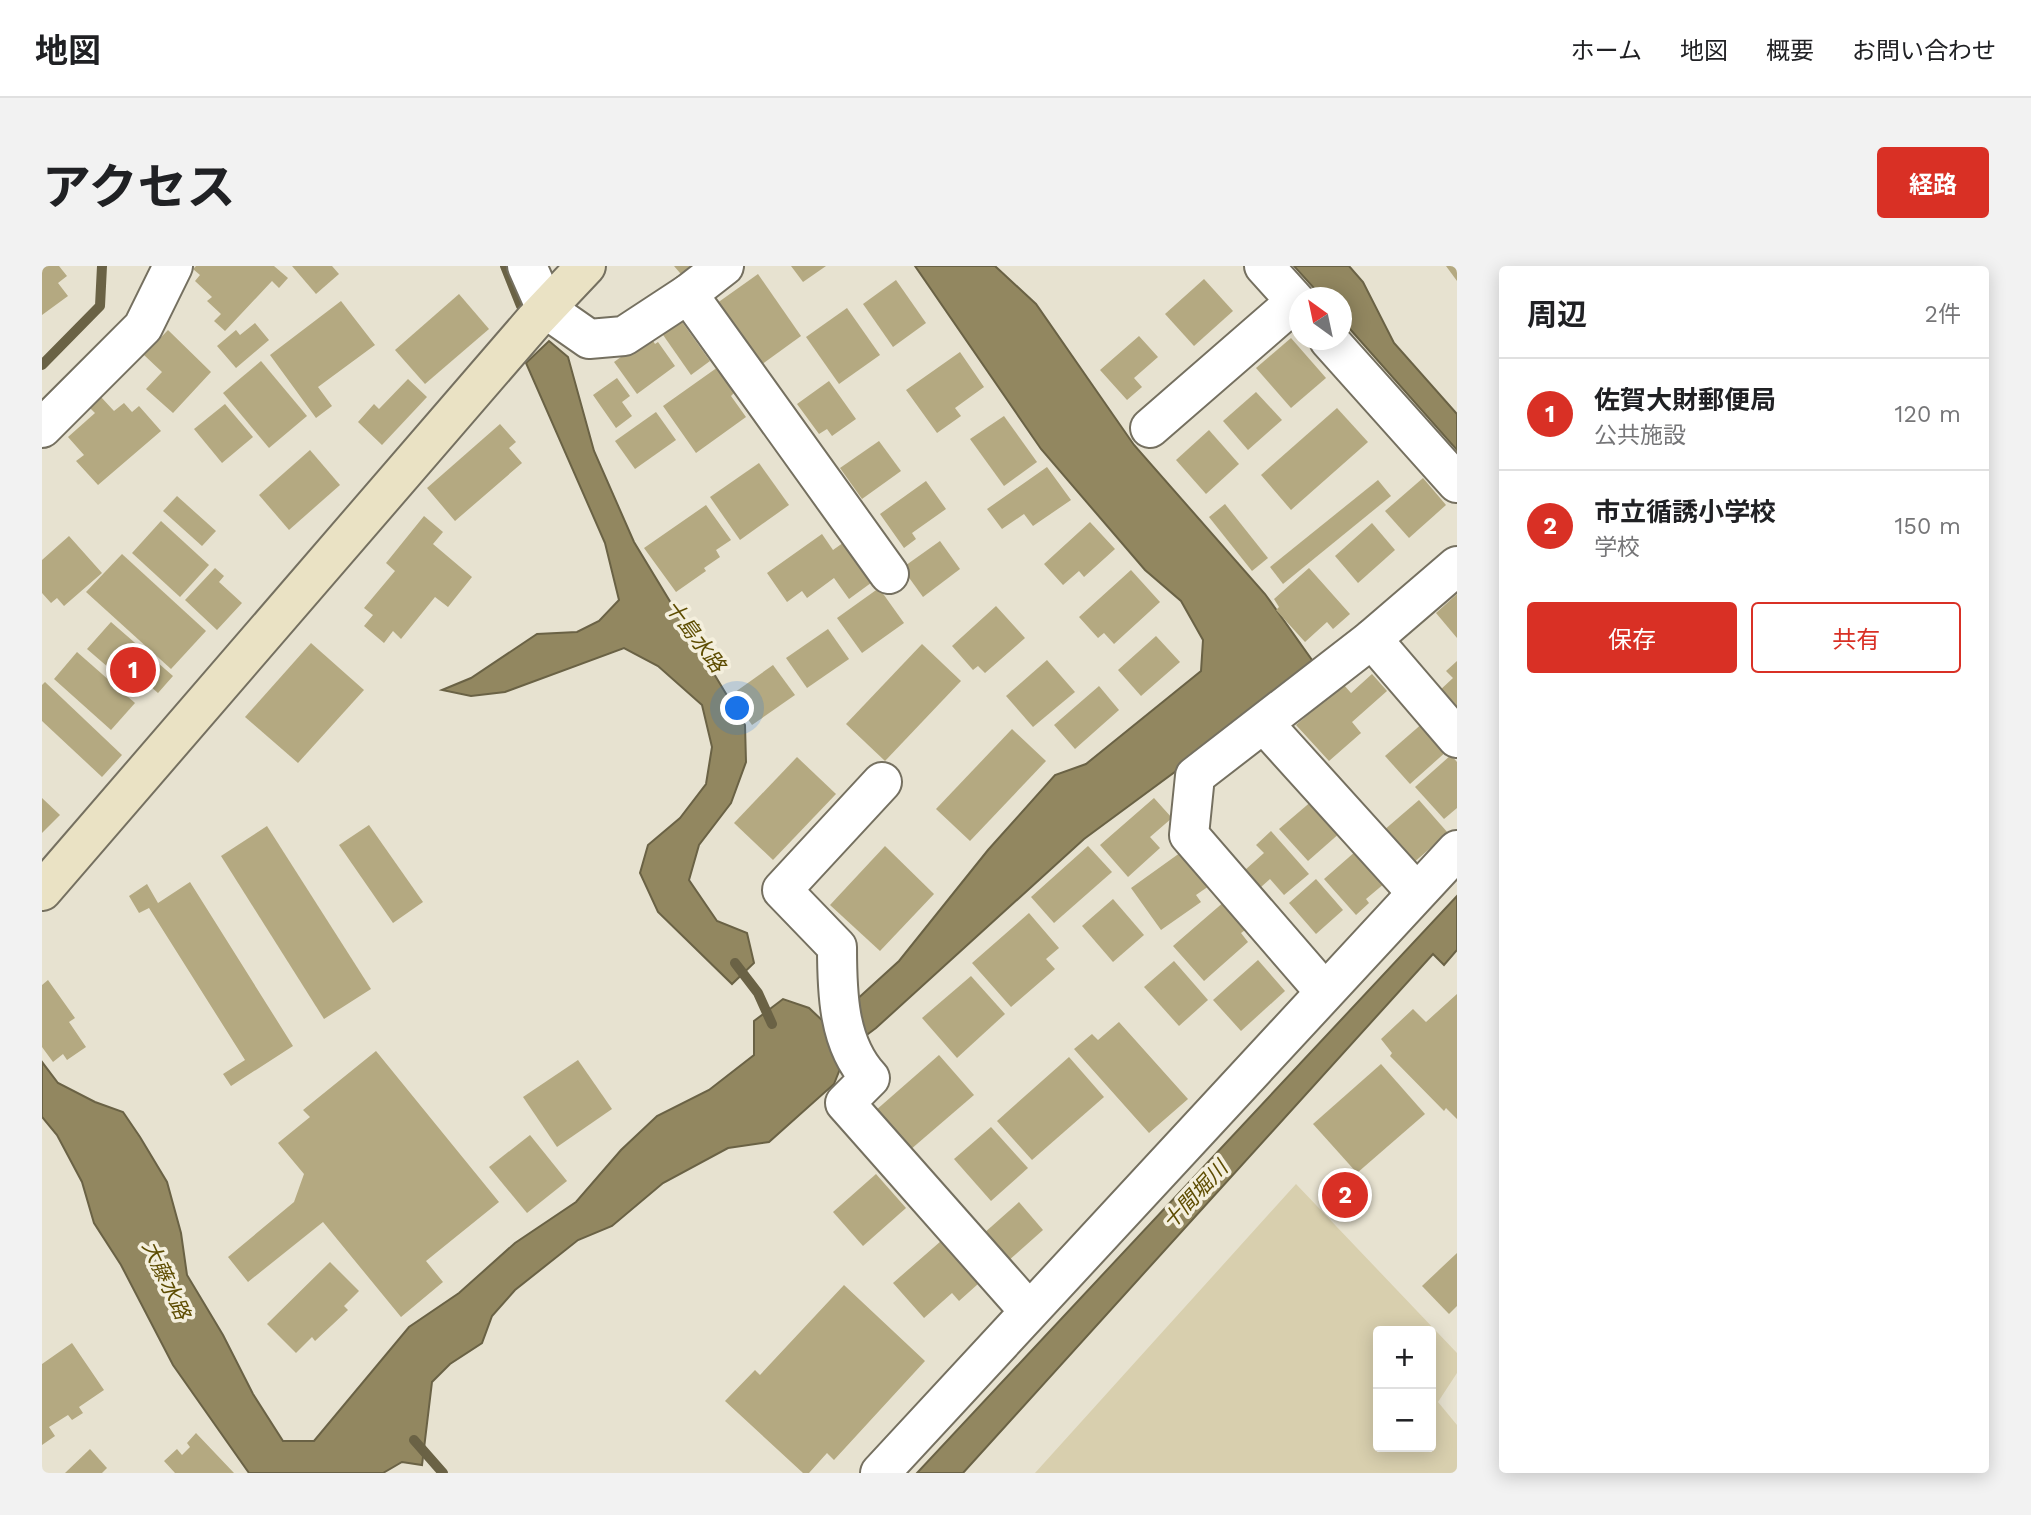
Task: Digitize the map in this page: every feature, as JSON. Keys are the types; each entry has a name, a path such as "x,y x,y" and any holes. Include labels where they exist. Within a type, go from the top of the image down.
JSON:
{"street":[{"path":"42,428 142,327 173,266"},
{"path":"527,266 546,309 589,339 624,336 688,294 724,266"},
{"path":"42,891 586,266"},
{"path":"1264,266 1289,295"},
{"path":"688,294 889,574"},
{"path":"1150,428 1289,311"},
{"path":"1338,350 1457,483"},
{"path":"1324,991 1189,835 1195,776 1372,639 1457,566"},
{"path":"1372,639 1457,737"},
{"path":"1265,724 1416,892"},
{"path":"881,782 782,890 837,947 837,999 855,1062 870,1078 845,1103 1030,1311"},
{"path":"880,1473 1457,849"}],"shaded area":[{"path":"1296,1184 1431,1326 1373,1326 1373,1452 1436,1452 1436,1331 1457,1353 1457,1373 1438,1402 1457,1425 1457,1473 1035,1473"}],"water":[{"path":"915,266 995,266 1036,304 1134,445 1265,594 1317,667 1084,839 876,1028 848,1049 834,1084 769,1142 728,1148 663,1183 612,1226 578,1240 515,1290 492,1316 482,1343 450,1364 432,1382 422,1465 402,1462 383,1473 249,1473 173,1365 121,1265 94,1223 82,1182 57,1135 42,1117 42,1062 58,1083 95,1102 123,1112 167,1182 181,1233 187,1275 223,1335 253,1394 283,1441 314,1441 409,1327 459,1293 515,1243 576,1202 621,1150 657,1116 709,1090 754,1055 754,1021 783,999 809,1008 825,1023 854,1002 899,961 988,850 1055,775 1086,764 1201,671 1203,640 1181,601 1145,570 1041,449"},
{"path":"1294,266 1349,266 1363,282 1394,343 1457,414 1457,450 1352,331 1352,287 1313,287"},
{"path":"549,341 568,357 594,451 634,542 745,725 746,762 731,803 699,845 689,880 717,921 747,933 754,963 732,984 658,912 640,873 648,845 680,818 706,784 712,747 702,705 658,666 624,648 505,692 471,696 442,690 471,678 537,634 577,632 599,621 619,600 605,543 526,363"},
{"name":"十間堀川","path":"1457,896 1457,950 1444,965 1433,954 963,1473 917,1473"}],"building":[{"path":"42,266 59,266 67,276 58,283 68,296 42,315"},
{"path":"196,266 274,266 288,278 279,288 272,281 225,331 214,321 221,314 207,301 212,297 195,281 200,275 193,269"},
{"path":"292,266 332,266 339,274 316,294"},
{"path":"674,266 703,266 686,280"},
{"path":"791,266 826,266 803,282"},
{"path":"1446,266 1457,266 1457,281"},
{"path":"758,274 801,336 757,368 713,306"},
{"path":"1204,279 1233,311 1194,346 1165,314"},
{"path":"896,280 926,323 893,347 863,304"},
{"path":"459,294 489,329 425,384 395,350"},
{"path":"341,301 375,345 318,387 332,406 316,418 270,355"},
{"path":"847,308 880,355 839,384 806,337"},
{"path":"680,319 710,361 691,375 661,332"},
{"path":"255,323 269,340 236,368 217,346 236,330 240,335"},
{"path":"168,330 211,372 173,413 146,389 162,372 144,355"},
{"path":"650,336 655,344 658,342 675,366 637,394 614,362"},
{"path":"1139,336 1158,357 1134,378 1142,387 1127,400 1100,370"},
{"path":"1289,340 1289,350 1302,350 1326,378 1291,408 1256,368"},
{"path":"960,352 984,387 955,408 961,416 937,433 906,390"},
{"path":"261,361 307,416 269,448 223,393"},
{"path":"718,367 735,392 731,396 746,417 696,453 663,406"},
{"path":"617,378 630,396 622,402 632,416 616,428 593,395"},
{"path":"408,379 427,397 382,445 358,422 374,404 379,409"},
{"path":"829,381 856,419 832,436 827,429 819,434 797,404"},
{"path":"1256,392 1282,420 1248,450 1223,421"},
{"path":"101,397 114,411 124,403 132,412 139,406 161,431 98,485 76,461 84,455 68,437 95,413 90,408"},
{"path":"225,404 253,437 222,463 194,429"},
{"path":"1337,408 1368,442 1291,510 1261,475"},
{"path":"656,412 676,440 635,469 615,441"},
{"path":"1004,416 1037,462 1004,486 970,439"},
{"path":"500,424 516,442 509,448 522,463 455,521 427,488"},
{"path":"1209,430 1239,464 1206,494 1176,460"},
{"path":"879,441 901,471 862,499 840,468"},
{"path":"310,450 340,485 289,530 259,495"},
{"path":"759,463 789,505 740,540 710,497"},
{"path":"1047,467 1071,500 1033,526 1024,514 1002,529 987,509"},
{"path":"1423,478 1446,505 1409,538 1385,511"},
{"path":"1378,480 1391,496 1283,584 1270,567"},
{"path":"926,481 946,509 912,533 916,539 904,548 880,514"},
{"path":"177,496 216,531 202,546 163,511"},
{"path":"1225,504 1268,558 1252,571 1209,517"},
{"path":"706,505 731,540 716,550 720,557 704,568 706,571 676,592 644,548"},
{"path":"424,516 443,532 433,544 472,577 448,607 435,597 401,639 393,631 384,643 364,626 373,615 364,608 395,571 386,563"},
{"path":"161,521 209,565 180,597 132,553"},
{"path":"1090,522 1115,549 1084,577 1079,571 1063,585 1044,564"},
{"path":"1372,523 1395,550 1358,583 1335,556"},
{"path":"822,534 833,550 847,540 875,580 849,599 834,578 807,598 802,591 787,602 767,573"},
{"path":"69,536 102,573 64,606 57,598 51,603 42,593 42,560"},
{"path":"940,541 960,569 923,597 902,568"},
{"path":"122,554 206,631 171,669 86,592"},
{"path":"215,568 224,576 219,582 242,603 217,630 185,600"},
{"path":"1309,568 1350,614 1333,629 1327,622 1305,642 1276,610 1279,607 1274,599"},
{"path":"1131,570 1160,602 1114,644 1104,633 1098,638 1079,617"},
{"path":"879,588 904,623 862,653 837,618"},
{"path":"1457,594 1457,638 1436,613"},
{"path":"996,606 1025,638 985,673 978,666 973,670 952,646"},
{"path":"111,622 173,676 158,693 133,671 124,681 87,649"},
{"path":"828,629 849,659 807,688 786,658"},
{"path":"1156,636 1180,662 1141,696 1118,670"},
{"path":"311,643 364,690 298,763 245,717"},
{"path":"922,644 961,681 885,761 846,724"},
{"path":"77,652 135,703 111,730 54,679"},
{"path":"1047,660 1075,692 1033,727 1006,696"},
{"path":"1457,661 1457,714 1438,692 1453,678 1446,671"},
{"path":"773,665 795,695 752,725 731,695"},
{"path":"1372,674 1387,691 1352,722 1361,733 1329,761 1296,725 1343,684 1351,693"},
{"path":"45,682 122,755 102,777 42,721 42,685"},
{"path":"1099,686 1119,710 1075,749 1054,725"},
{"path":"1424,722 1448,750 1410,784 1385,756"},
{"path":"1012,729 1046,761 970,841 936,809"},
{"path":"1451,755 1457,762 1457,808 1444,819 1415,787"},
{"path":"797,757 836,794 773,860 734,823"},
{"path":"42,798 60,815 42,833"},
{"path":"1154,798 1172,818 1150,837 1160,848 1128,877 1100,845"},
{"path":"1313,800 1341,832 1308,861 1279,829"},
{"path":"1419,800 1448,833 1412,864 1383,831"},
{"path":"369,825 423,902 393,923 339,845"},
{"path":"267,826 371,989 324,1019 221,856"},
{"path":"1271,831 1309,874 1284,895 1270,879 1261,887 1245,870 1264,853 1256,845"},
{"path":"885,846 934,894 880,951 830,905"},
{"path":"1088,846 1112,872 1054,923 1031,897"},
{"path":"1184,850 1209,886 1196,895 1201,902 1161,930 1131,888"},
{"path":"1356,851 1385,883 1366,899 1369,903 1356,915 1324,879"},
{"path":"1316,879 1343,910 1316,934 1289,903"},
{"path":"190,882 293,1046 231,1086 223,1074 245,1060 149,908 139,913 129,896 147,884 158,903"},
{"path":"1113,899 1144,935 1113,962 1082,926"},
{"path":"1225,901 1248,928 1241,933 1248,942 1204,981 1173,946"},
{"path":"1029,913 1059,948 1046,959 1055,969 1011,1007 972,963"},
{"path":"1258,960 1285,991 1241,1031 1213,1000"},
{"path":"1174,961 1208,1000 1179,1026 1144,987"},
{"path":"971,976 1005,1014 957,1058 922,1018"},
{"path":"48,980 75,1018 69,1022 86,1047 67,1060 63,1054 53,1062 42,1047 42,985"},
{"path":"1457,994 1457,1119 1446,1108 1444,1111 1390,1056 1392,1053 1381,1039 1413,1009 1426,1022"},
{"path":"1119,1022 1188,1099 1149,1133 1074,1049 1092,1034 1098,1040"},
{"path":"376,1051 499,1202 426,1261 443,1282 401,1317 323,1222 248,1282 228,1257 294,1202 304,1174 278,1143 310,1117 303,1110"},
{"path":"939,1055 974,1095 910,1150 875,1111"},
{"path":"1069,1057 1104,1097 1032,1160 997,1121"},
{"path":"578,1060 612,1109 557,1147 523,1097"},
{"path":"1381,1064 1425,1114 1357,1173 1313,1124"},
{"path":"991,1127 1028,1168 991,1201 954,1159"},
{"path":"530,1135 567,1181 527,1213 489,1167"},
{"path":"876,1174 906,1208 863,1246 833,1212"},
{"path":"1019,1202 1043,1230 1008,1261 983,1234"},
{"path":"941,1241 978,1284 959,1301 952,1293 924,1318 893,1283"},
{"path":"1457,1253 1457,1306 1449,1314 1422,1286"},
{"path":"330,1262 359,1291 344,1306 348,1310 315,1341 312,1337 296,1353 267,1324"},
{"path":"844,1285 925,1361 834,1460 827,1453 809,1473 803,1473 725,1401 755,1370 760,1375"},
{"path":"72,1343 104,1390 79,1407 83,1413 72,1420 68,1415 49,1427 55,1436 42,1445 42,1364"},
{"path":"196,1433 234,1473 175,1473 164,1461 177,1449 182,1455 190,1447 187,1443"},
{"path":"90,1449 107,1468 102,1473 65,1473"}],"waterway":[{"path":"42,365 100,306 102,266"},
{"name":"十島水路","path":"505,266 521,306"},
{"name":"十島水路","path":"735,963 758,993 772,1024"},
{"name":"大藤水路","path":"414,1440 443,1473"}],"place":[{"name":"佐賀大財郵便局","path":"133,670"},
{"name":"市立循誘小学校","path":"1345,1195"}]}
